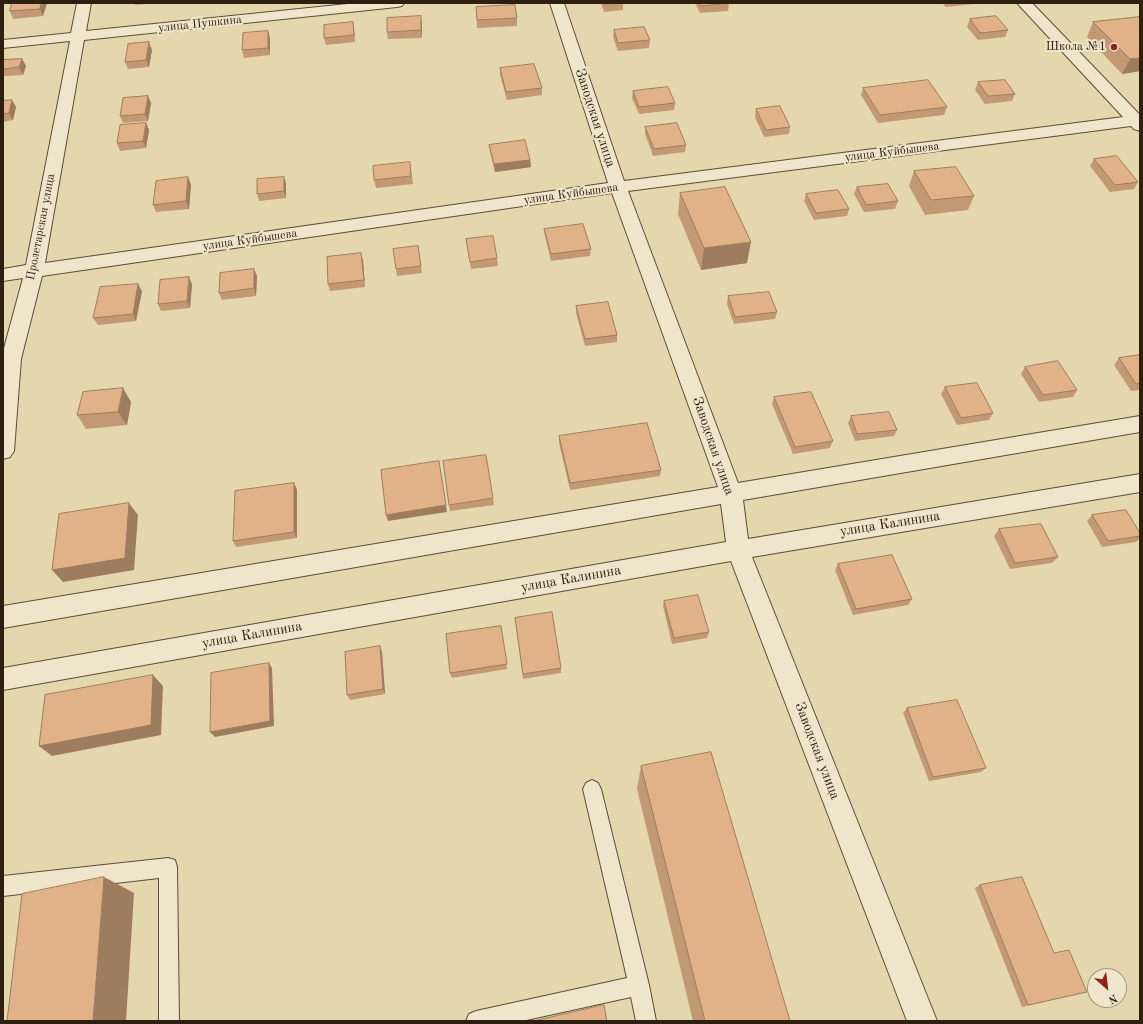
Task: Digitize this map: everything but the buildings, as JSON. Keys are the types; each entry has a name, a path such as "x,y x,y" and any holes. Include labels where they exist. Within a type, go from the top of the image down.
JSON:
{"street":[{"name":"Пролетарская улица","path":"3,452 12,359 34,271 84,3"},
{"name":"улица Пушкина","path":"3,44 397,3"},
{"name":"Заводская улица","path":"557,3 618,187 731,494 738,550 922,1021"},
{"path":"1024,3 1138,122"},
{"name":"улица Куйбышева","path":"3,275 618,187 1138,122"},
{"path":"3,617 1140,424"},
{"name":"улица Калинина","path":"3,679 738,550 1140,483"}],"lane":[{"path":"592,788 639,985 646,1021"},
{"path":"3,886 168,867 169,1021"},
{"path":"476,1021 639,985"}],"place":[{"name":"Школа №1","path":"1114,47"}]}
